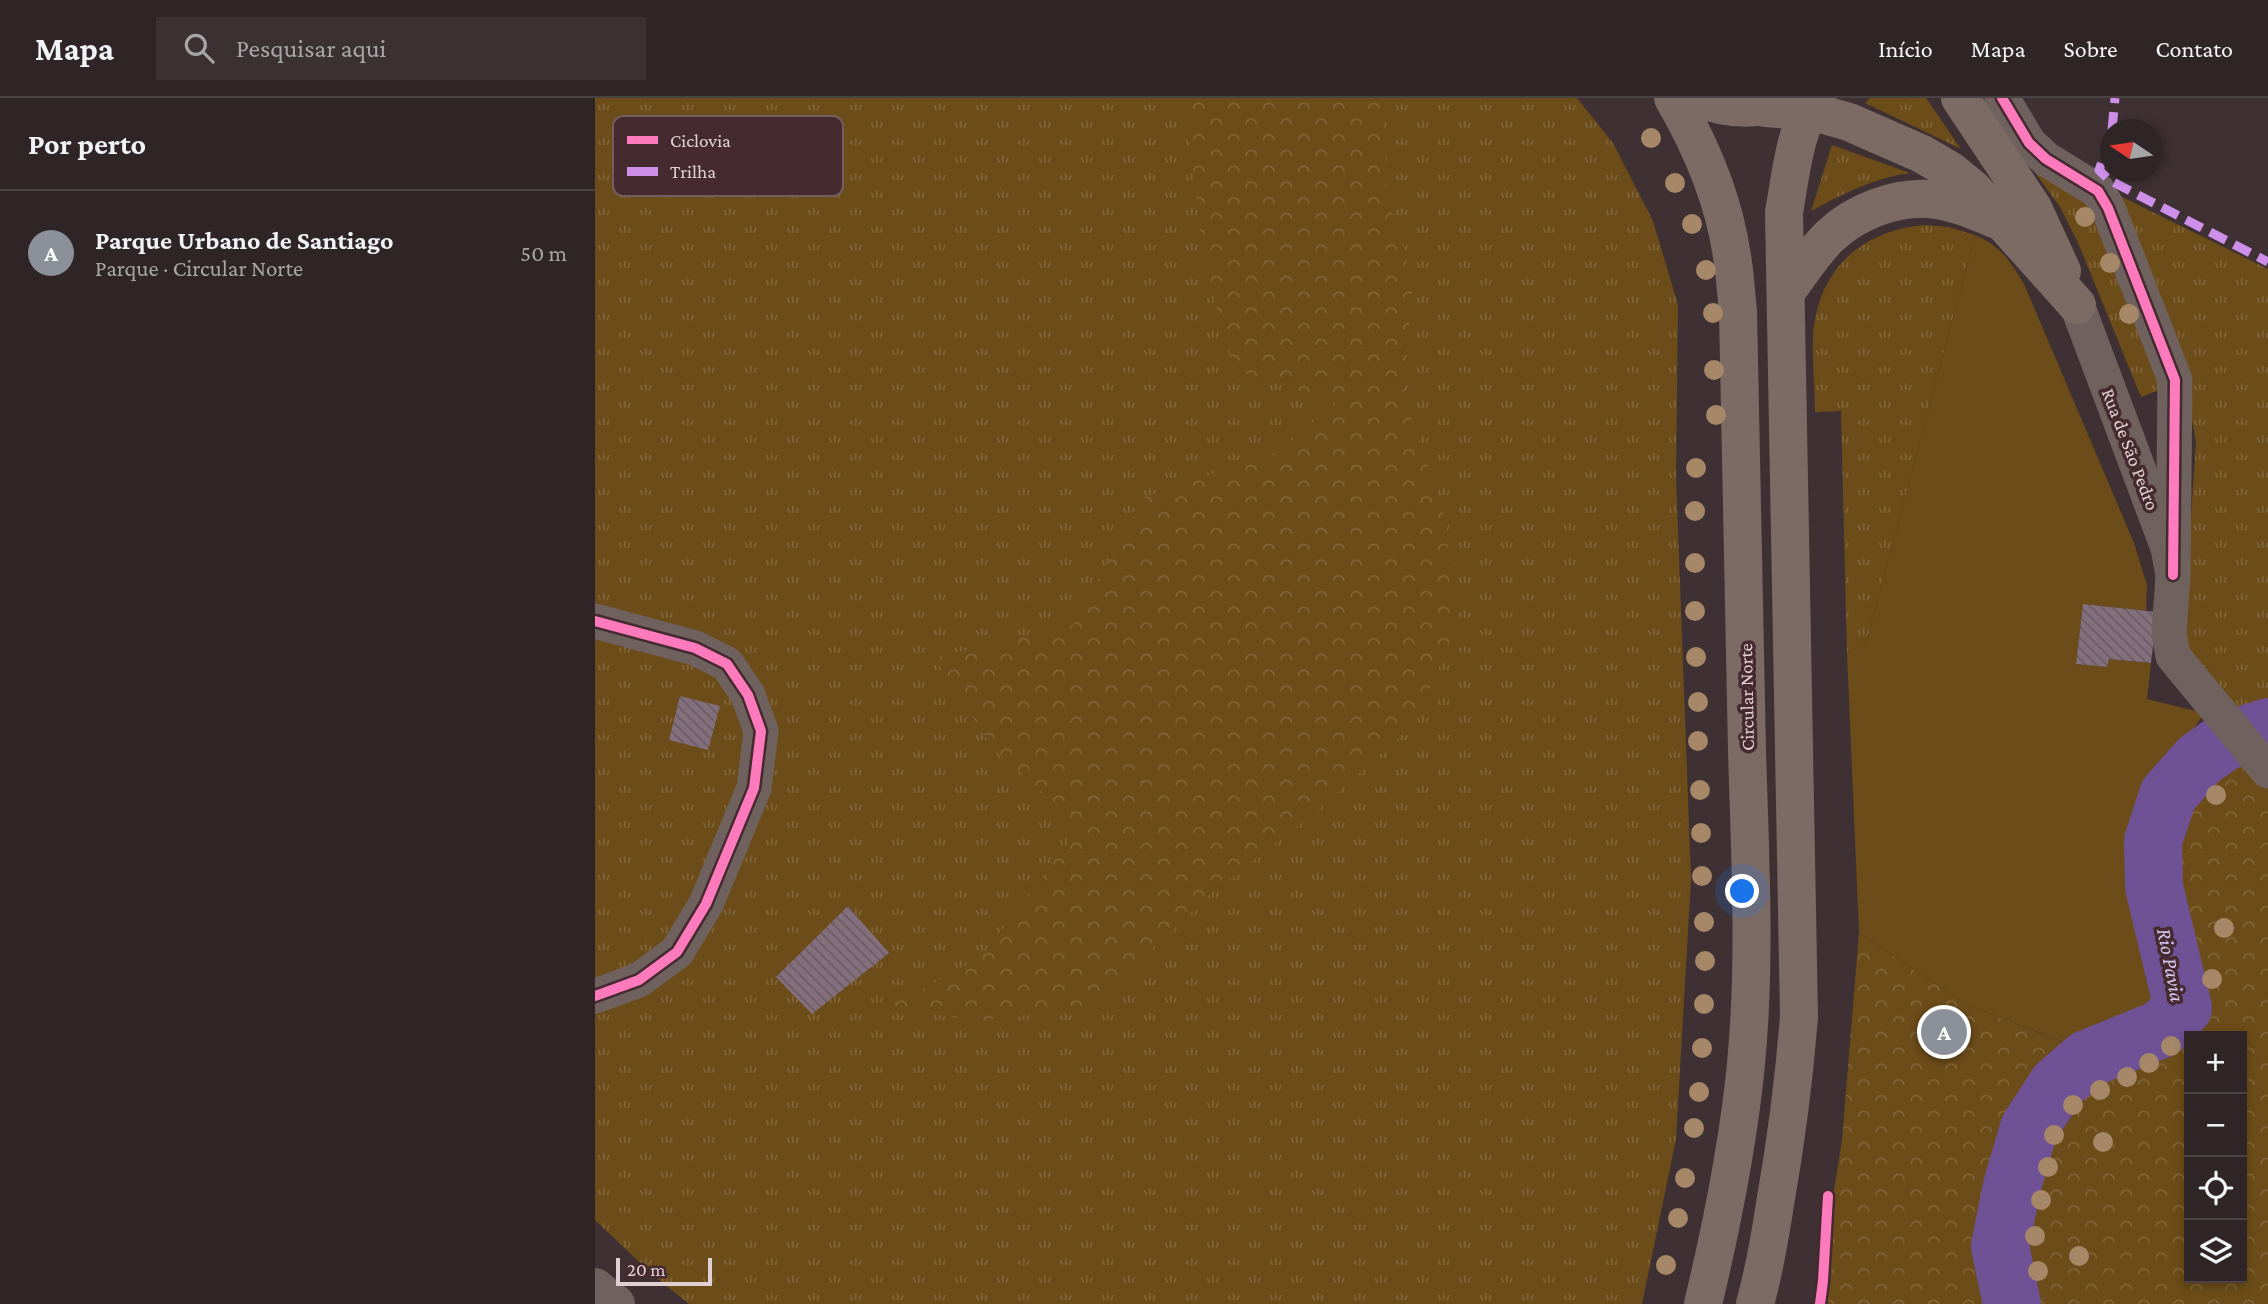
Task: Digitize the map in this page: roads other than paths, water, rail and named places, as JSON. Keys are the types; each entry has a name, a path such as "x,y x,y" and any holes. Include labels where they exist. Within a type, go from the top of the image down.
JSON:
{"main road":[{"name":"Circular Norte","path":"1673,98 1701,152 1721,207 1732,256 1738,311 1750,972 1746,1062 1735,1145 1720,1233 1703,1304"},
{"path":"1696,98 1732,108 1797,104 1849,122 1922,154 1951,171 1973,189 2077,305"},
{"path":"1960,98 2033,208 2077,305"},
{"path":"1755,1304 1768,1248 1784,1154 1799,1017 1784,212 1796,151 1797,104"},
{"path":"1786,292 1830,236 1861,214 1890,204 1929,199 1965,207 2001,222"}],"street":[{"path":"2002,98 2029,143 2046,159 2098,191 2108,208 2175,380 2173,575"},
{"name":"Rua de São Pedro","path":"2077,305 2168,548 2173,575 2169,634 2173,656 2261,763"},
{"path":"2118,414 2142,431 2150,431 2164,429 2174,414"},
{"path":"595,621 695,648 727,664 748,695 761,732 754,788 705,904 677,952 639,980 595,996"},
{"path":"595,1287 617,1304"}],"waterway":[{"name":"Rio Pavia","path":"2012,1304 2000,1246 2012,1186 2029,1128 2057,1085 2087,1059 2161,1029 2183,1008 2154,887 2153,841 2168,795 2199,760 2224,742 2268,727"}],"place":[{"name":"Parque Urbano de Santiago","path":"1944,1032"}]}
